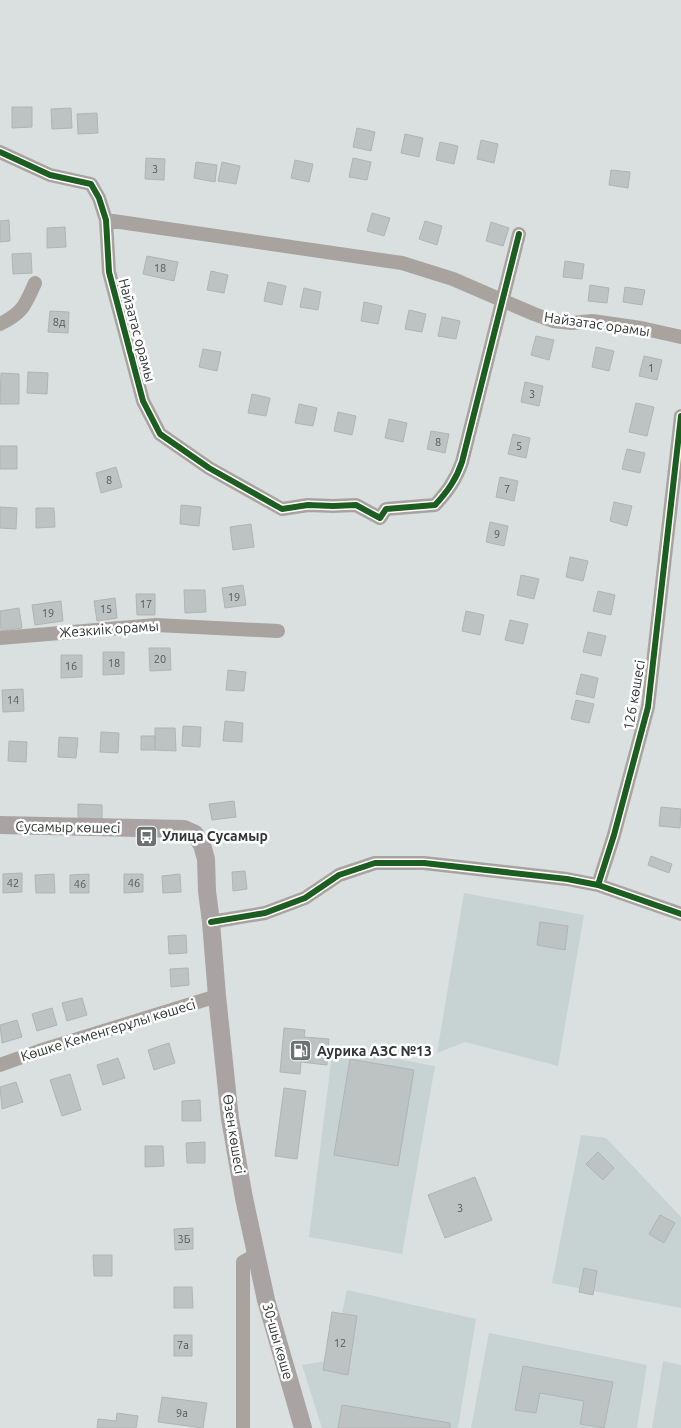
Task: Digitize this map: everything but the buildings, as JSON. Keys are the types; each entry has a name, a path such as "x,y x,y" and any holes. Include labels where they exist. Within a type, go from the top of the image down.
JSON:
{"main road":[{"name":"Сусамыр көшесі","path":"0,825 184,829 194,834"},
{"name":"Өзен көшесі","path":"194,834 202,845 206,859 207,891 230,1119 244,1198 257,1254"},
{"name":"30-шы көше","path":"257,1254 266,1300 303,1428"}],"street":[{"name":"Найзатас орамы","path":"0,152 50,174 91,184 99,198 106,220 109,272 142,401 160,434 209,468 282,509 308,505 333,506 356,504 380,518 386,509 435,505 457,476 502,301"},
{"name":"Найзатас орамы","path":"106,220 402,263 453,278 502,301 553,321 572,323 592,321 641,328 681,337"},
{"path":"502,301 518,234"},
{"path":"0,324 15,316 25,306 36,283"},
{"name":"126 көшесі","path":"598,885 614,835 648,707 681,416"},
{"name":"Жезкиік орамы","path":"0,638 156,625 278,631"},
{"path":"211,922 264,913 305,898 339,875 375,863 424,863 567,879 598,885 681,914"},
{"name":"Көшке Кеменгерұлы көшесі","path":"0,1065 39,1050 217,996"},
{"path":"243,1428 243,1262 257,1254"}],"shaded area":[{"path":"464,893 584,915 558,1066 465,1042 437,1053"},
{"path":"333,1047 435,1066 402,1254 309,1237"},
{"path":"581,1135 606,1138 681,1217 681,1308 552,1283"},
{"path":"347,1290 476,1319 458,1428 322,1428 302,1365 332,1360"},
{"path":"489,1333 647,1365 637,1428 471,1428"},
{"path":"663,1361 681,1365 681,1428 652,1428"}],"cycle path":[{"path":"0,152 50,175 91,184 99,198 106,220 109,272 143,401 160,434 209,468 282,509 308,505 356,505 380,518 386,509 435,505 454,480 462,462 519,234"},
{"path":"681,416 648,707 614,835 598,885 681,914"},
{"path":"211,922 265,913 305,898 339,875 375,863 424,863 567,879 598,885"}],"place":[{"name":"Улица Сусамыр","path":"146,836"},
{"name":"Аурика АЗС №13","path":"301,1051"}]}
